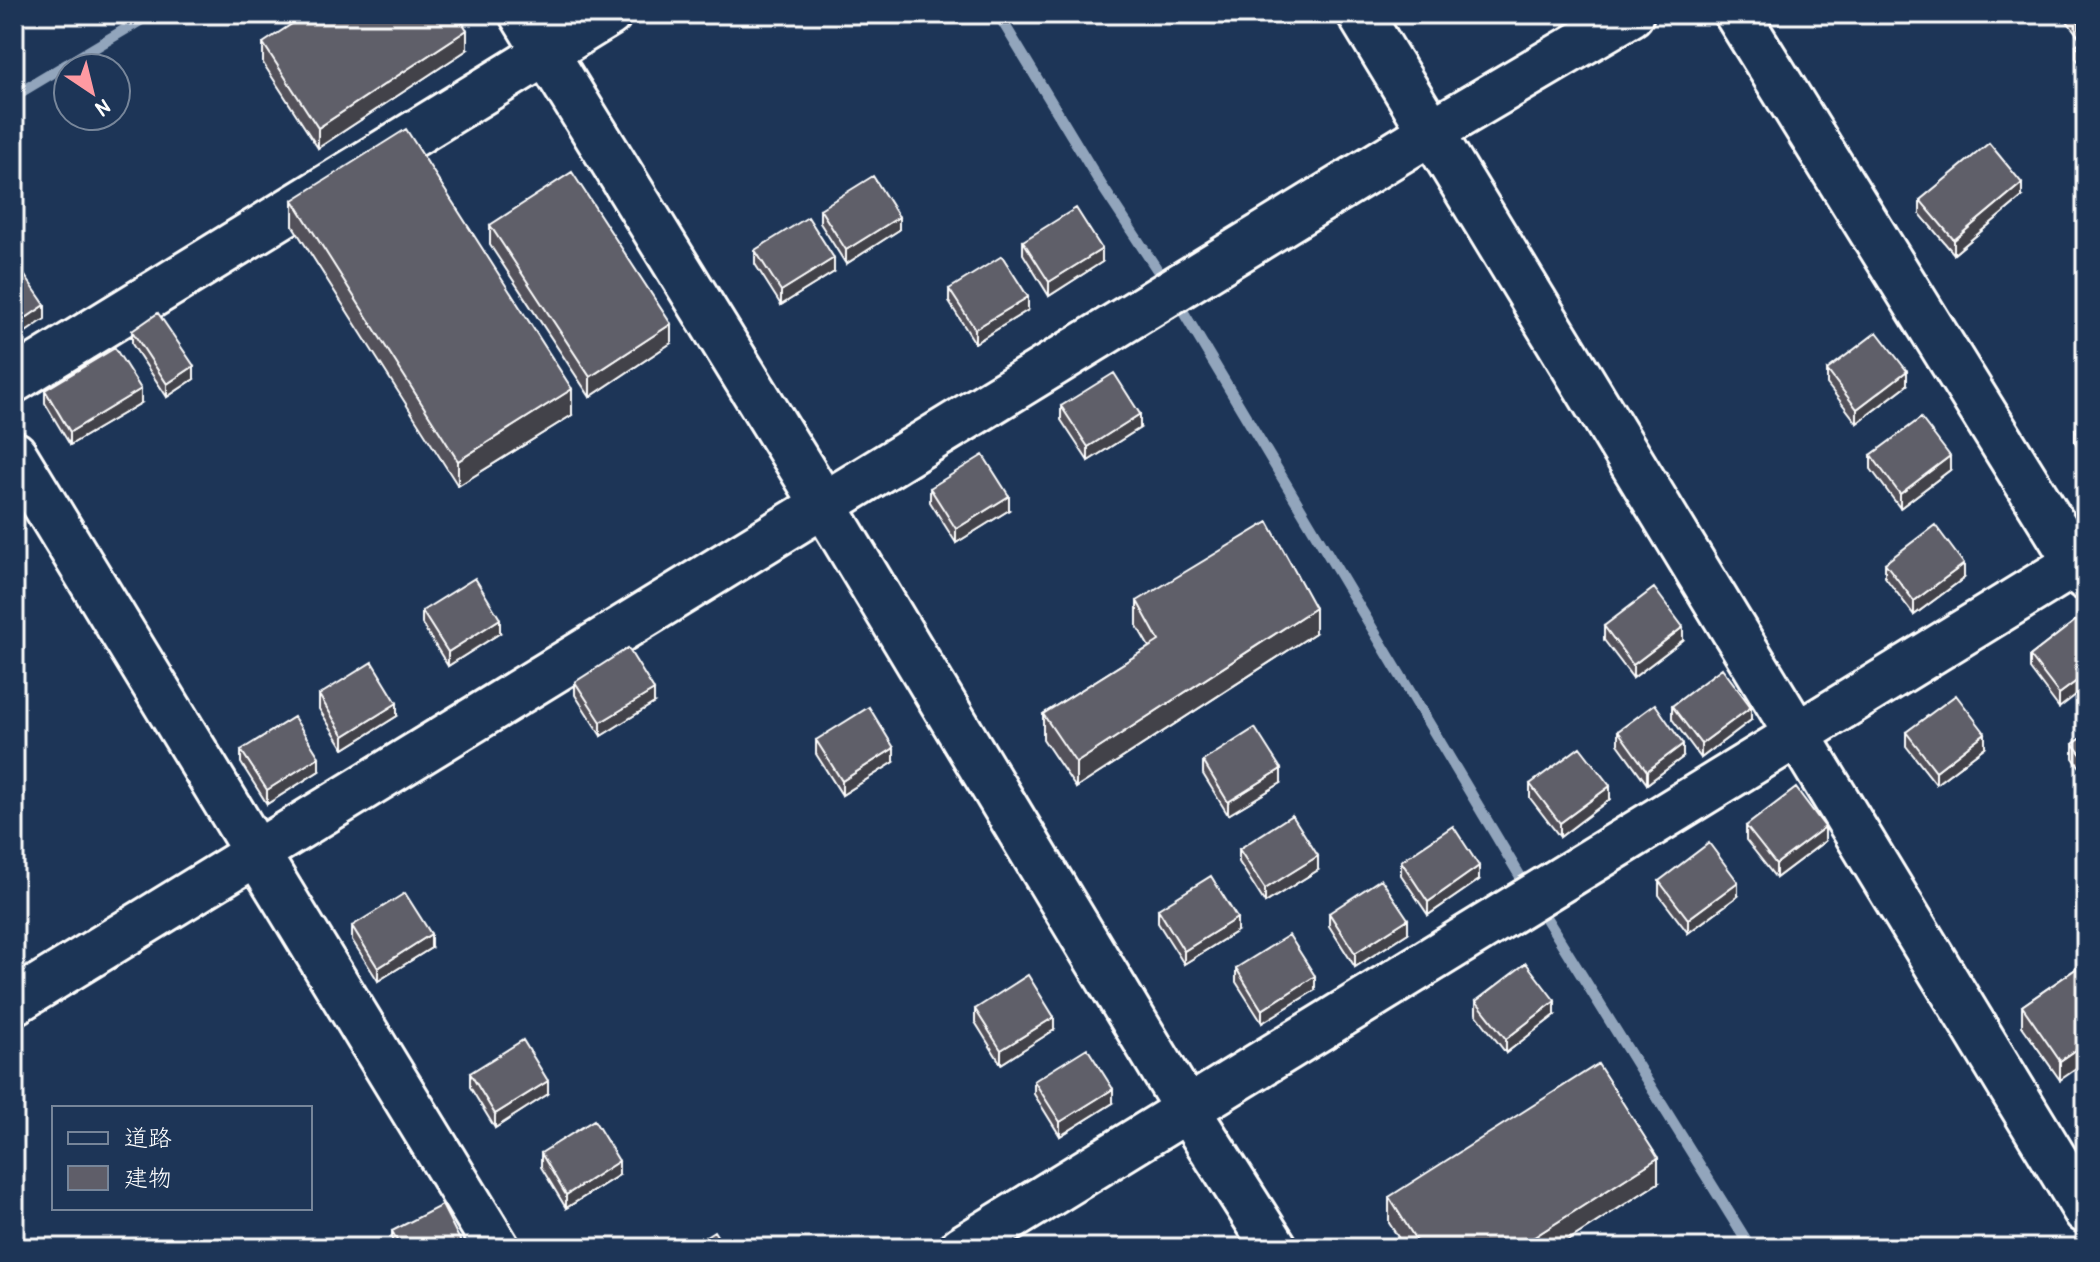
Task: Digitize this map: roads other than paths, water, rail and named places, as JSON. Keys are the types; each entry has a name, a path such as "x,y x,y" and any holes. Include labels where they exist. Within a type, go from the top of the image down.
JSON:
{"street":[{"path":"522,14 824,505 1188,1111 1275,1248"},
{"path":"14,380 609,14"},
{"path":"1360,14 2086,1211"},
{"path":"14,1002 1431,132 1631,14"},
{"path":"962,1248 1798,734 2083,566 1737,14"},
{"path":"14,454 497,1248"}],"waterway":[{"path":"14,96 151,14"},
{"path":"998,14 1102,186 1166,283"},
{"path":"1175,298 1529,891"},
{"path":"1538,905 1751,1248"}]}
